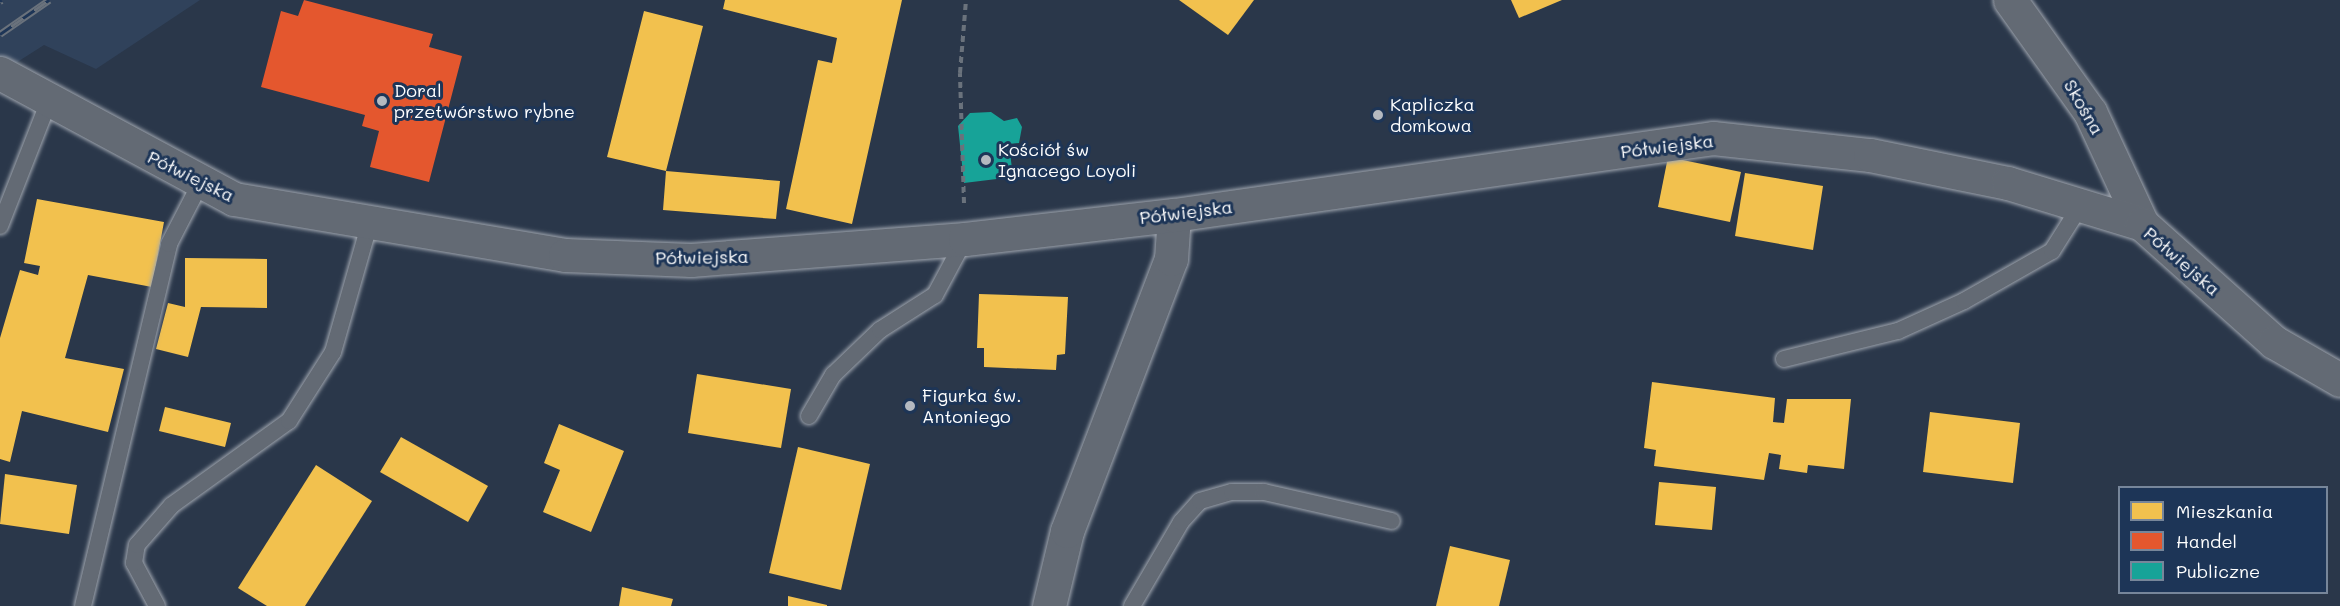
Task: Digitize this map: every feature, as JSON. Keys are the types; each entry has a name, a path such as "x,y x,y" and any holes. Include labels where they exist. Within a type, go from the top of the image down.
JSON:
{"street":[{"name":"Skośna","path":"2010,0 2090,112 2142,224"},
{"name":"Półwiejska","path":"0,73 200,184 234,200 565,255 691,260 965,239 1174,215 1713,138 1870,155 2008,183 2142,224 2274,342 2340,381"},
{"path":"1049,606 1067,531 1172,260 1174,215"}],"lane":[{"path":"0,226 49,101"},
{"path":"83,606 169,243 200,184"},
{"path":"1784,359 1898,331 1964,301 2052,251 2081,205"},
{"path":"157,606 134,563 137,545 172,505 289,421 333,352 370,222"},
{"path":"809,416 833,375 880,330 935,295 965,239"},
{"path":"1132,606 1181,522 1200,501 1232,492 1264,492 1392,521"}],"path":[{"path":"965,239 960,73 966,0"}],"shaded area":[{"path":"0,0 200,0 96,69 44,45 0,73"}],"building: Mieszkania":[{"path":"725,0 902,0 852,224 786,209 818,60 832,63 837,38 723,9"},
{"path":"1179,0 1254,0 1228,35"},
{"path":"1511,0 1562,0 1519,18"},
{"path":"644,11 703,26 666,171 607,157"},
{"path":"1668,157 1741,172 1730,222 1658,207"},
{"path":"666,171 780,181 776,219 663,210"},
{"path":"1745,173 1823,186 1813,250 1735,236"},
{"path":"37,199 164,222 152,287 88,275 65,358 124,369 108,432 22,411 10,462 0,459 0,338 20,270 38,275 40,266 24,263"},
{"path":"185,258 267,259 267,308 201,307 188,357 156,349 168,303 185,307"},
{"path":"979,294 1068,297 1065,354 1057,355 1056,370 984,367 984,348 977,348"},
{"path":"697,374 791,389 781,448 688,433"},
{"path":"1652,382 1775,398 1773,422 1784,423 1787,399 1851,399 1844,469 1808,465 1807,473 1779,469 1781,455 1769,453 1764,480 1654,466 1656,450 1644,448"},
{"path":"165,407 231,423 225,447 159,431"},
{"path":"1930,412 2020,423 2013,483 1923,472"},
{"path":"559,424 624,451 591,532 543,512 560,470 544,463"},
{"path":"401,437 488,486 468,522 380,472"},
{"path":"798,447 870,464 841,590 769,573"},
{"path":"316,465 372,501 305,606 267,606 238,588"},
{"path":"5,474 77,485 69,534 0,524"},
{"path":"1659,482 1716,487 1712,530 1655,525"},
{"path":"1450,546 1510,560 1499,606 1436,606"},
{"path":"622,587 673,599 671,606 619,606"},
{"path":"788,596 827,605 827,606 788,606"}],"building: Handel":[{"name":"Doral przetwórstwo rybne","path":"304,0 433,34 429,47 462,56 429,182 370,167 379,131 362,126 365,115 261,87 281,11 298,16"}],"building: Publiczne":[{"name":"Kościół św Ignacego Loyoli","path":"991,112 1004,121 1017,118 1022,127 1019,143 1009,144 1013,177 964,183 958,126 970,113"}],"railway":[{"path":"0,34 49,0"}],"place":[{"name":"Doral przetwórstwo rybne","path":"382,101"},
{"name":"Kapliczka domkowa","path":"1378,115"},
{"name":"Kościół św Ignacego Loyoli","path":"986,160"},
{"name":"Figurka św. Antoniego","path":"910,406"}]}
